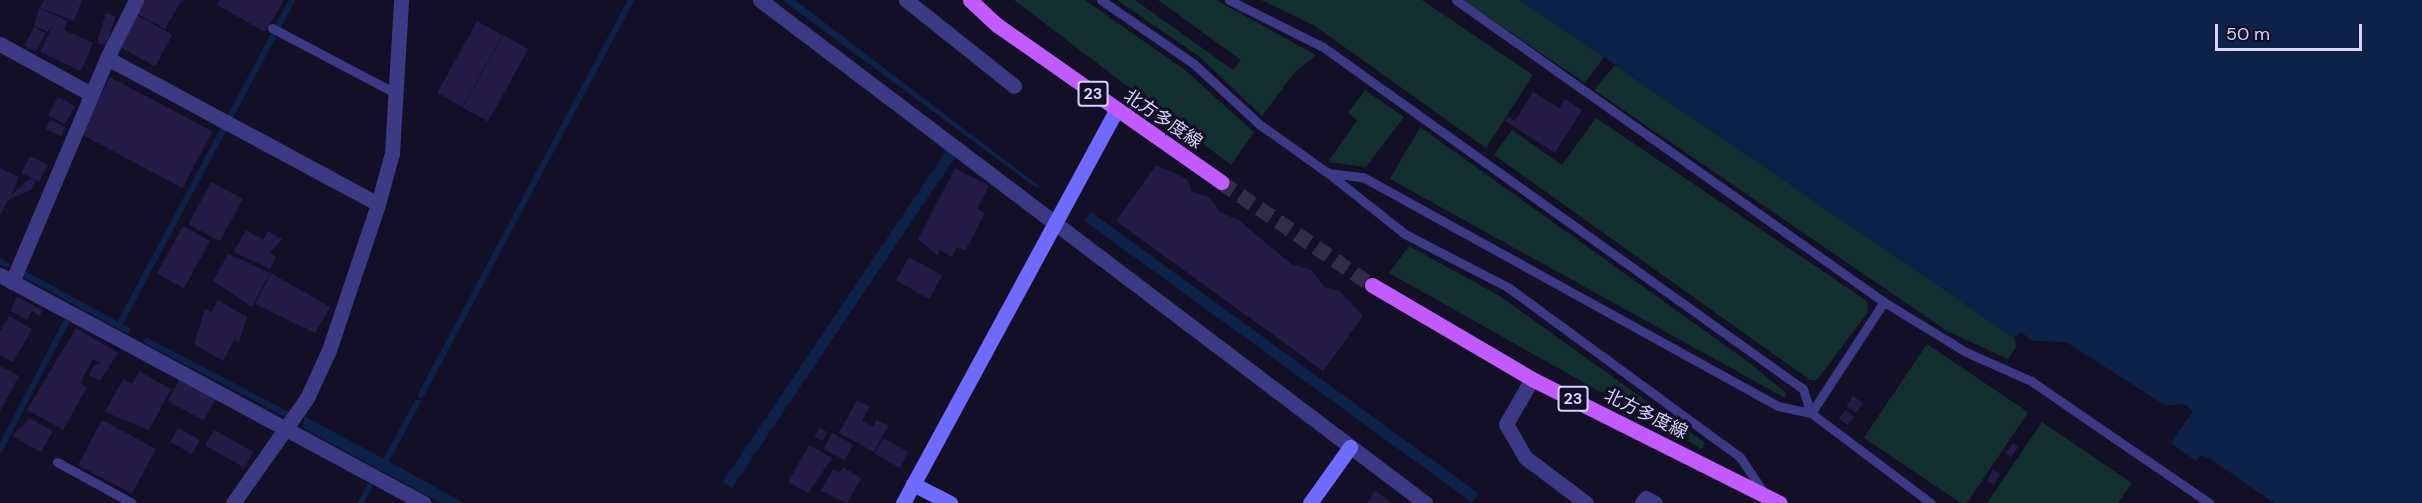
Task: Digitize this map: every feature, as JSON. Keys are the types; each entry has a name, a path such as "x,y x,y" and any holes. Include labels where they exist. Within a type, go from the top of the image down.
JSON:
{"main road":[{"name":"北方多度線","path":"970,0 1116,110 1221,182"},
{"name":"北方多度線","path":"1372,285 1532,379 1780,503"}],"street":[{"path":"136,0 106,58 6,278 424,503"},
{"path":"233,503 307,398 329,350 378,204 392,153 398,94 401,0"},
{"path":"760,0 1056,220 1173,316 1425,503"},
{"path":"906,0 1014,86"},
{"path":"0,44 91,94"},
{"path":"106,58 378,204"},
{"path":"903,503 1116,110"},
{"path":"1532,379 1506,424 1526,458 1586,503"},
{"path":"1310,503 1350,447"},
{"path":"913,484 950,503"},
{"path":"1642,503 1646,498 1655,503"}],"lane":[{"path":"1101,0 1194,64 1259,124 1328,173 1405,234 1509,288 1740,457 1765,495"},
{"path":"1229,0 1323,47 1803,389 1811,413"},
{"path":"1456,0 1884,302 1966,352 2031,381 2209,503"},
{"path":"272,28 398,94"},
{"path":"1328,173 1363,177 1778,406 1811,413 1931,503"},
{"path":"1811,413 1884,302"},
{"path":"57,462 132,503"}],"green space":[{"path":"1014,0 1085,0 1185,70 1254,132 1231,165"},
{"path":"1117,0 1135,0 1233,70 1241,60 1158,0 1216,0 1316,55 1294,73 1262,116 1200,57"},
{"path":"1261,0 1422,0 1533,75 1486,148 1315,26"},
{"path":"1463,0 1520,0 1604,57 1585,83"},
{"path":"1615,65 2015,338 2016,347 2008,359 1947,331 1594,90"},
{"path":"1365,90 1404,117 1366,167 1328,162 1357,120 1348,113"},
{"path":"1596,118 1867,301 1868,312 1817,380 1810,380 1494,155 1512,130 1562,165"},
{"path":"1420,127 1747,361 1786,393 1785,398 1390,179"},
{"path":"1409,246 1500,296 1705,443 1702,449 1389,273"},
{"path":"1927,344 2028,412 1967,503 1961,503 1864,438"},
{"path":"2042,422 2132,483 2118,503 1987,503"}],"water":[{"path":"782,0 795,0 1043,189 1034,186"},
{"path":"1520,0 2422,0 2422,503 2274,503 2212,460 2201,455 2196,461 2171,443 2193,411 2184,404 2166,406 2066,342 2033,341 2021,332 2015,338"},
{"path":"948,148 957,154 732,488 723,482"},
{"path":"1091,212 1479,494 1472,502 1085,221"},
{"path":"304,416 464,503 441,503 303,428"}],"building":[{"path":"44,0 82,0 74,21 40,8"},
{"path":"144,0 182,0 165,29 136,13"},
{"path":"220,0 284,0 265,32 217,5"},
{"path":"39,8 68,21 64,30 93,43 81,71 40,52 53,25 48,32 34,26"},
{"path":"106,13 116,16 106,46 97,43"},
{"path":"135,14 173,35 155,66 118,45"},
{"path":"477,21 502,35 463,107 437,93"},
{"path":"34,27 46,33 36,52 24,46"},
{"path":"503,35 528,49 488,122 463,108"},
{"path":"110,77 212,131 182,188 80,134"},
{"path":"1533,92 1559,108 1565,99 1582,110 1555,153 1505,121 1508,117 1515,121"},
{"path":"58,97 75,106 65,124 48,116"},
{"path":"50,120 65,127 61,136 46,129"},
{"path":"30,156 48,165 39,182 21,173"},
{"path":"1156,165 1187,179 1192,192 1209,197 1221,213 1239,220 1291,264 1312,270 1324,287 1340,291 1363,316 1323,371 1116,221"},
{"path":"0,168 19,177 11,196 30,178 35,181 31,190 8,200 0,216"},
{"path":"955,168 989,186 977,209 985,213 965,251 957,247 952,257 940,250 937,255 918,239"},
{"path":"211,182 243,199 220,241 188,224"},
{"path":"183,226 210,241 184,288 157,273"},
{"path":"246,230 263,240 268,231 282,239 270,253 276,257 270,269 234,252"},
{"path":"228,254 270,273 252,307 213,281"},
{"path":"909,257 942,275 929,299 896,281"},
{"path":"271,273 330,307 315,333 255,304"},
{"path":"17,297 42,310 40,316 32,311 27,320 10,311"},
{"path":"218,300 247,317 239,342 234,340 223,361 194,344 205,309 211,312"},
{"path":"9,316 32,329 13,362 0,355 0,331"},
{"path":"76,328 118,353 100,381 89,375 94,365 102,364 93,359 80,383 87,387 63,430 27,410"},
{"path":"0,366 19,376 0,411"},
{"path":"139,371 171,389 149,430 105,412 123,379 132,384"},
{"path":"179,380 215,399 204,420 168,401"},
{"path":"1853,396 1863,403 1856,413 1846,406"},
{"path":"857,400 870,407 862,421 873,426 877,420 888,426 874,452 839,433"},
{"path":"1845,410 1854,416 1848,425 1839,419"},
{"path":"29,418 53,431 41,452 12,436"},
{"path":"102,420 156,449 132,494 78,465"},
{"path":"178,428 200,440 192,454 170,442"},
{"path":"819,428 827,432 822,441 814,437"},
{"path":"214,430 253,452 245,468 205,446"},
{"path":"832,433 853,444 845,460 824,449"},
{"path":"883,438 908,452 900,468 874,454"},
{"path":"2013,443 2018,447 2011,457 2005,453"},
{"path":"809,445 832,458 808,493 788,482"},
{"path":"843,467 861,478 847,503 821,491 833,469 840,472"},
{"path":"1993,470 2000,474 1994,484 1987,480"},
{"path":"1375,491 1392,503 1367,503"}],"waterway":[{"path":"279,25 292,0"},
{"path":"421,395 631,0"},
{"path":"230,117 273,36"},
{"path":"119,325 223,130"},
{"path":"0,261 7,265"},
{"path":"26,275 127,330"},
{"path":"0,449 66,322"},
{"path":"147,341 286,414"},
{"path":"383,466 417,403"},
{"path":"361,503 369,487"}],"tunnel":[{"path":"1221,182 1372,285"}]}
